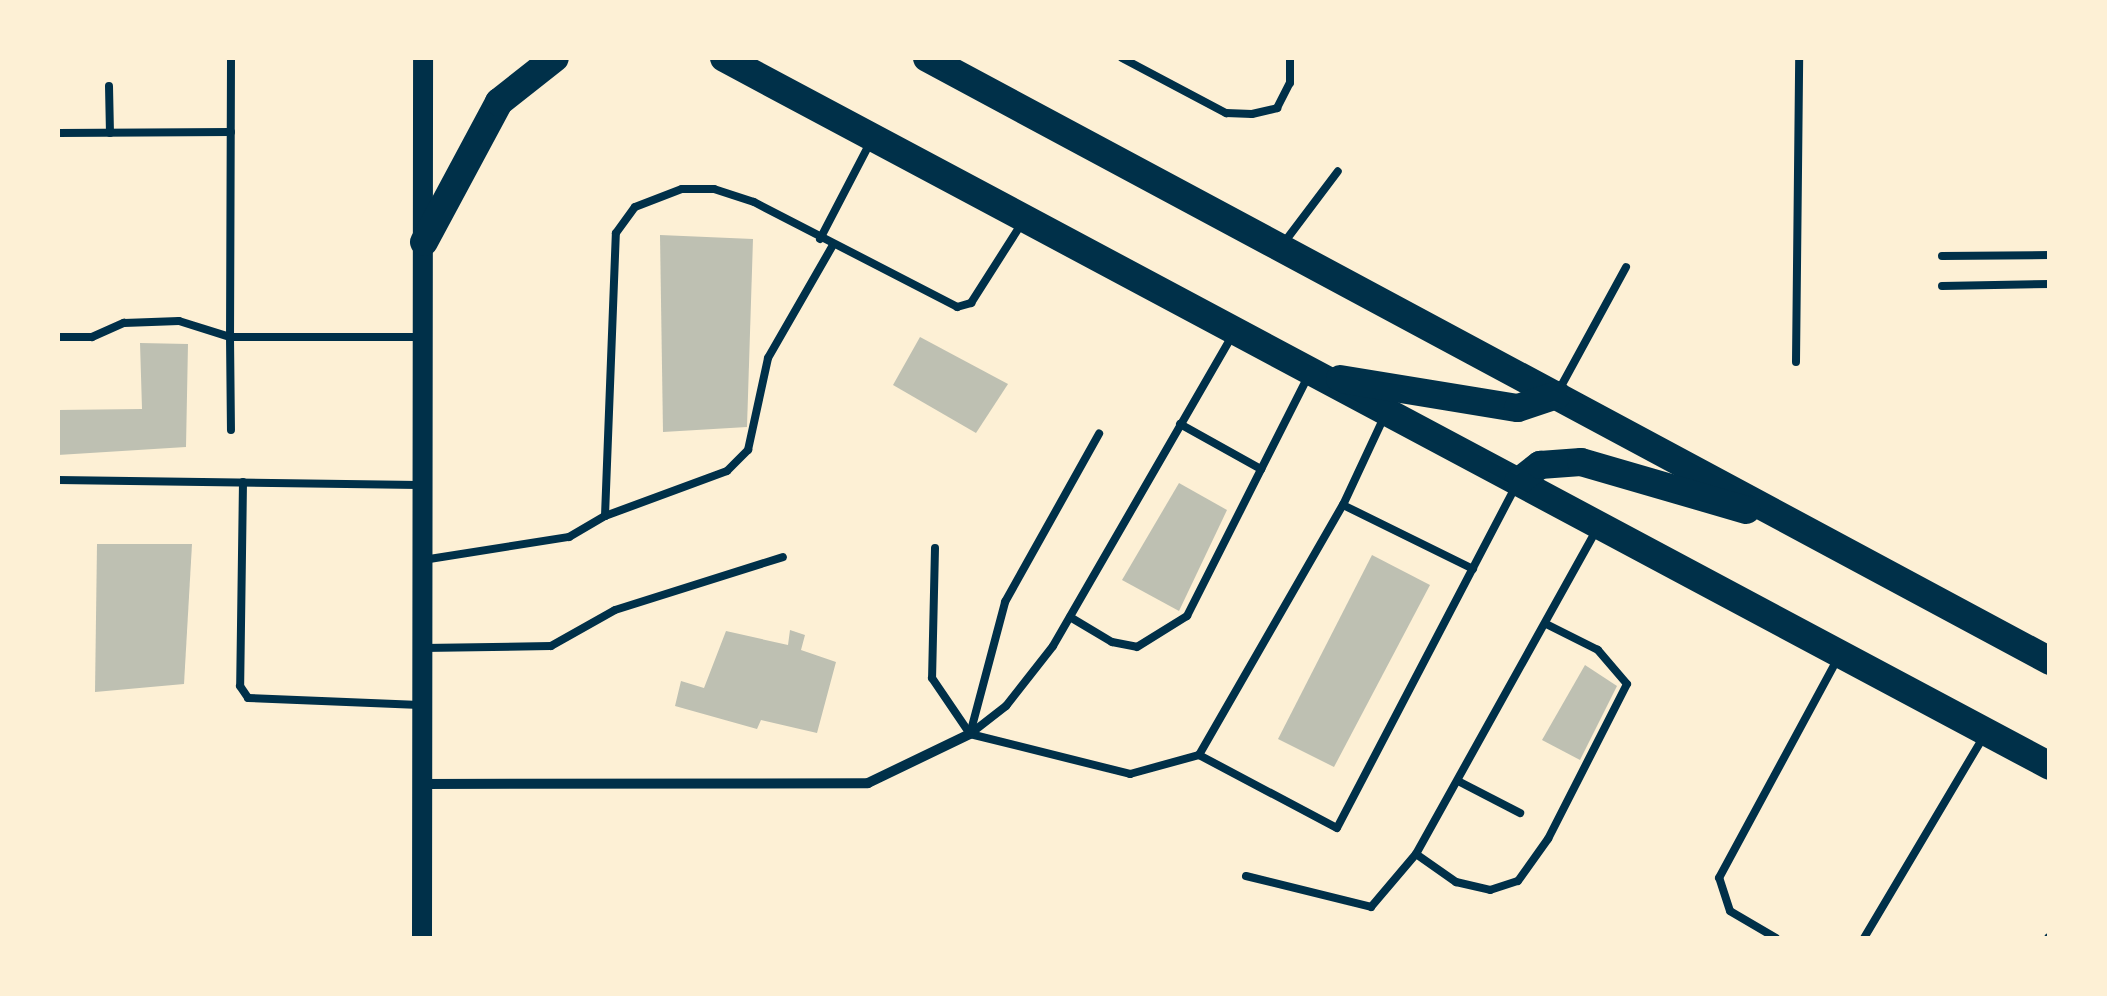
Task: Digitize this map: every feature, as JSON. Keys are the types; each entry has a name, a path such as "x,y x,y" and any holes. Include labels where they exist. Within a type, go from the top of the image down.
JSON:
{"highway":[{"path":"424,242 499,102 555,58"},
{"path":"724,58 2050,766"},
{"path":"926,58 2050,661"},
{"path":"1309,373 1518,408 1556,394"},
{"path":"1518,482 1540,465 1580,462 1786,520"}],"main road":[{"path":"422,938 423,58"}],"street":[{"path":"423,784 868,783 970,734"}],"lane":[{"path":"230,430 231,58"},
{"path":"1122,58 1226,113 1252,114 1277,108 1290,83 1290,58"},
{"path":"1796,362 1798,58"},
{"path":"109,86 110,133"},
{"path":"58,133 231,132"},
{"path":"820,239 873,138"},
{"path":"1280,247 1338,171"},
{"path":"605,516 616,232 622,219 658,196 714,189 962,308 971,303 1024,219"},
{"path":"423,560 569,537 605,516 736,463 752,443 768,358 833,245"},
{"path":"1942,256 2050,254"},
{"path":"1556,394 1626,267"},
{"path":"1942,286 2050,284"},
{"path":"58,337 92,337 124,323 179,322 230,337 424,337"},
{"path":"970,734 1006,706 1070,617 1234,333"},
{"path":"1070,617 1112,642 1137,647 1166,635 1188,616 1309,373"},
{"path":"1199,755 1343,505 1386,413"},
{"path":"1180,424 1261,470"},
{"path":"970,734 1005,602 1099,434"},
{"path":"58,480 423,485"},
{"path":"242,482 240,686 248,698 423,705"},
{"path":"935,548 932,678 970,734 1130,774 1199,755 1337,828 1518,482"},
{"path":"1343,505 1473,569"},
{"path":"1246,876 1371,907 1416,854 1600,526"},
{"path":"423,648 551,646 615,610 783,557"},
{"path":"1416,854 1456,882 1490,890 1518,881 1548,839 1627,684 1598,650 1546,624"},
{"path":"1776,938 1730,912 1719,878 1840,654"},
{"path":"1864,938 1986,732"},
{"path":"1458,780 1520,814"}],"building":[{"path":"660,235 753,239 747,427 663,432"},
{"path":"920,337 1008,384 976,433 893,385"},
{"path":"140,343 188,344 186,447 58,455 58,410 142,409"},
{"path":"1179,483 1227,510 1179,611 1122,580"},
{"path":"97,544 192,544 184,684 95,692"},
{"path":"1372,555 1430,585 1334,767 1278,739"},
{"path":"790,630 805,635 801,650 836,662 817,733 761,720 757,729 675,706 681,681 704,688 726,631 788,645"},
{"path":"1585,665 1617,686 1580,760 1542,740"}]}
